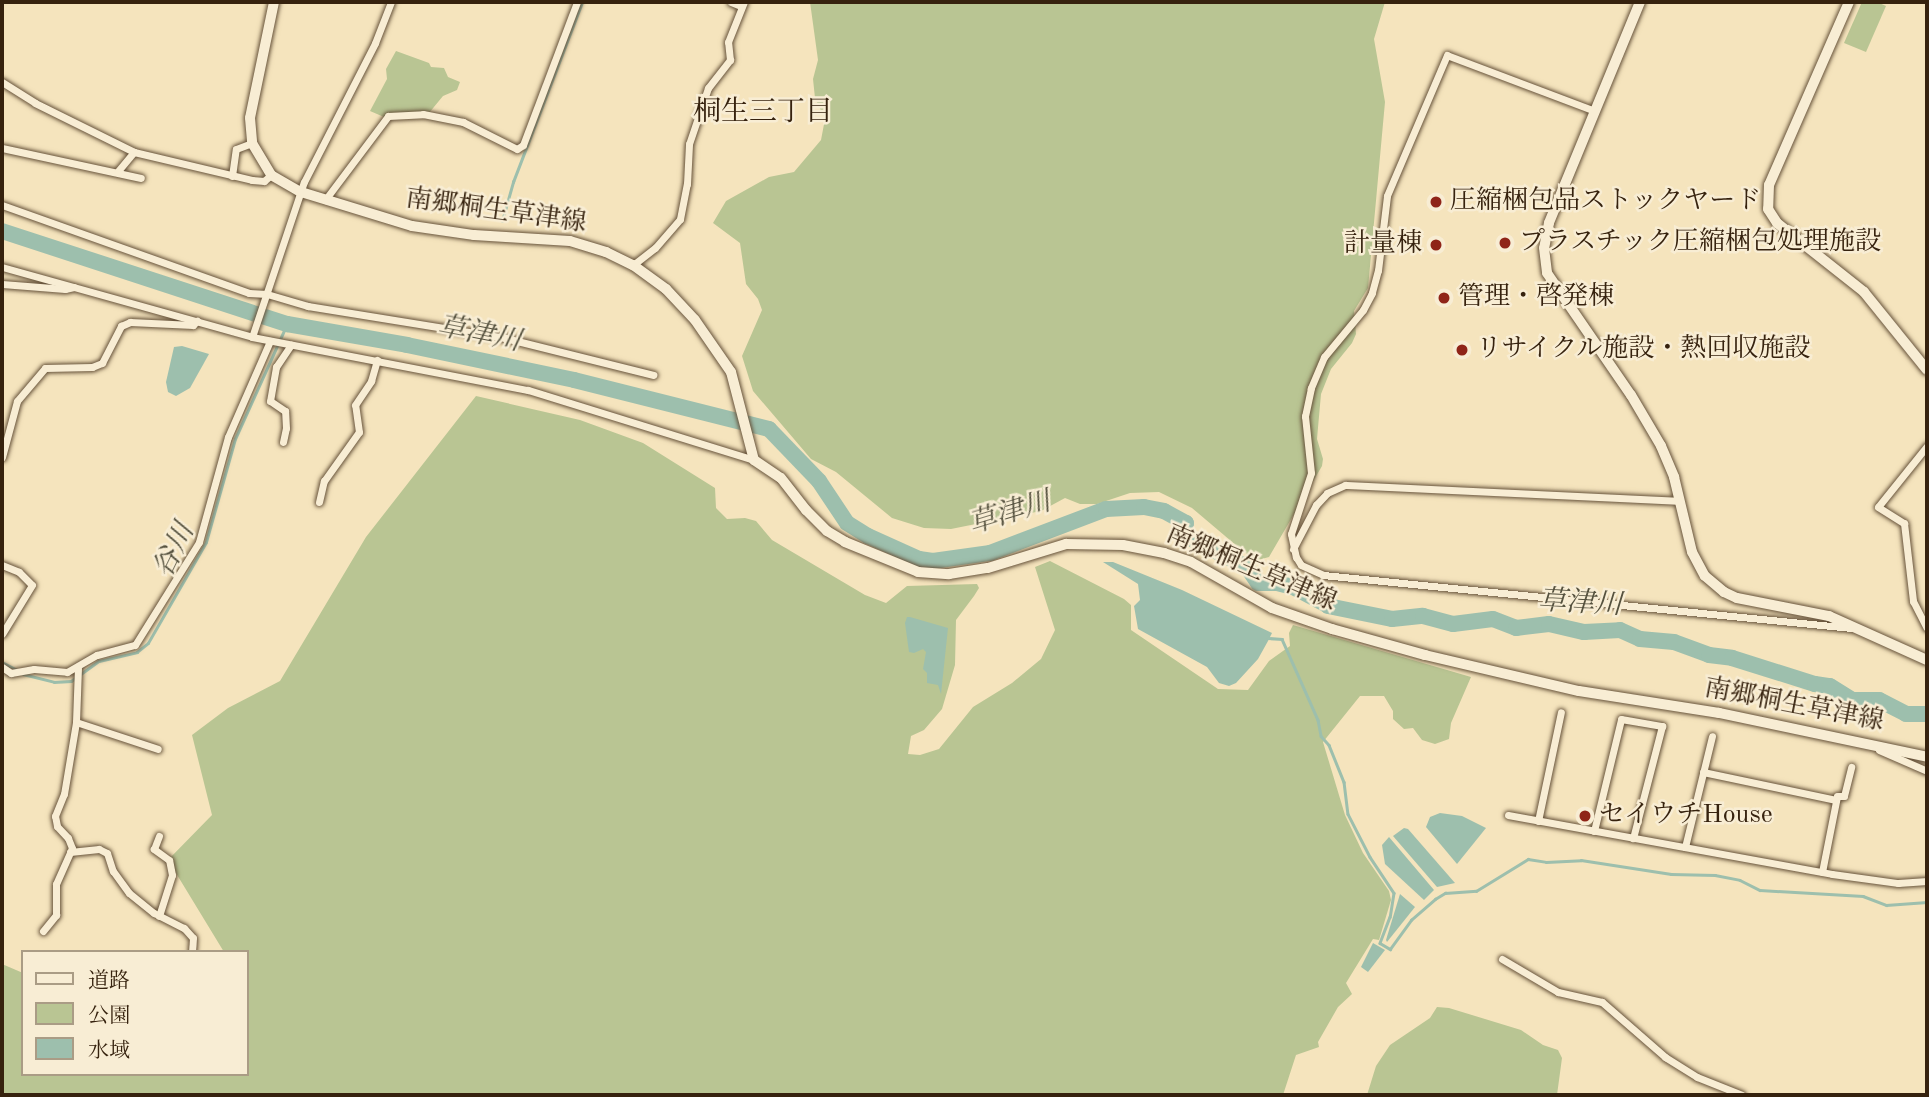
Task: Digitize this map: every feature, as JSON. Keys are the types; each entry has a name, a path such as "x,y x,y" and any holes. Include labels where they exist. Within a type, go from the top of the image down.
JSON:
{"main road":[{"path":"252,143 250,118 274,2"},
{"name":"南郷桐生草津線","path":"252,143 271,175 301,192 325,200 393,221 436,230 570,241 606,252 633,265 666,289 695,320 731,372 754,460 781,478 827,531 845,542 918,572 949,574 988,568 1066,544 1124,545 1191,562 1272,608 1425,655 1579,691 1718,713 1927,757"}],"street":[{"path":"252,337 301,192 375,43 391,2"},
{"path":"325,200 388,116 423,114 463,122 517,149 523,145 577,2"},
{"path":"633,265 655,248 680,219 687,184 689,144 708,88 730,60 729,42 743,4 731,2"},
{"path":"1640,2 1545,235 1545,263 1554,286 1648,421 1674,477 1678,501 1697,565 1705,576 1724,592 1737,598 1829,616 1927,660"},
{"path":"1849,2 1769,185 1768,209 1777,223 1864,292 1927,370"},
{"path":"1595,111 1447,55 1387,196 1378,270 1372,293 1363,310 1324,357 1311,388 1305,415 1311,473 1291,534 1293,549 1301,565 1323,575 1859,629"},
{"path":"2,82 35,103 134,152 232,176 264,181 271,175"},
{"path":"232,176 236,149 252,143"},
{"path":"2,148 141,178"},
{"path":"118,171 134,152"},
{"path":"2,205 249,293 308,306 505,338 653,375"},
{"path":"2,267 252,337 528,390 754,460"},
{"path":"2,284 65,289 76,286"},
{"path":"2,457 17,401 45,368 92,367 102,363 121,326 130,322 193,325 197,321"},
{"path":"2,667 11,673 34,669 67,673 97,655 135,645 181,566 199,542 228,437 270,341"},
{"path":"283,442 285,411 270,401 276,367 291,345"},
{"path":"319,502 324,481 359,432 355,405 370,381 377,360"},
{"path":"1927,446 1878,508 1904,523 1913,601 1927,628"},
{"path":"1293,549 1316,505 1327,493 1345,485 1678,501"},
{"path":"2,565 19,572 32,585 2,634"},
{"path":"43,931 56,915 56,884 70,852 68,838 57,826 55,816 64,794 76,722 78,668"},
{"path":"1538,821 1561,712"},
{"path":"1594,831 1621,719 1662,726 1633,838"},
{"path":"76,722 158,749"},
{"path":"1685,847 1712,736"},
{"path":"1870,743 1898,760 1927,771"},
{"path":"1822,872 1837,796 1844,796 1851,767"},
{"path":"1703,772 1836,800"},
{"path":"1508,815 1822,872 1898,883 1927,881"},
{"path":"159,836 154,849 169,860 172,875 159,916"},
{"path":"70,852 99,849 107,853 113,871 129,893 159,916 184,928 193,938 192,950"},
{"path":"1502,959 1558,992 1602,1002 1665,1058 1697,1077 1742,1095"}],"green space":[{"path":"810,2 1385,2 1374,39 1385,102 1368,288 1354,311 1356,334 1331,369 1321,394 1317,439 1323,459 1322,466 1269,557 1258,560 1244,552 1192,508 1159,492 1130,493 1097,504 1080,504 1065,498 1041,511 951,529 924,528 892,518 836,472 811,459 753,391 742,356 762,310 758,299 746,284 740,243 713,223 726,201 769,177 794,172 821,140 825,119 815,98 813,79 818,60"},
{"path":"1862,2 1877,2 1886,6 1866,52 1844,43"},
{"path":"396,51 429,63 431,67 444,68 448,77 460,82 457,90 443,96 429,113 384,117 370,111 387,79 386,69"},
{"path":"476,396 580,420 643,443 715,488 716,508 727,519 745,518 756,521 772,540 865,595 886,603 907,586 977,584 979,588 956,620 955,665 942,709 924,730 911,736 908,754 920,755 939,749 973,707 1012,683 1041,659 1055,630 1035,567 1050,561 1124,599 1131,605 1131,630 1218,689 1248,690 1269,661 1290,646 1289,633 1293,625 1471,677 1451,723 1449,739 1435,744 1422,740 1413,728 1404,729 1393,719 1393,711 1384,696 1360,696 1323,742 1345,815 1363,853 1389,891 1391,900 1379,940 1373,939 1346,983 1352,994 1338,1007 1318,1042 1319,1047 1296,1055 1283,1095 2,1095 2,964 21,972 21,1076 248,1076 248,950 223,950 168,860 212,815 192,735 228,708 280,681 366,537"},
{"path":"1437,1007 1449,1008 1521,1030 1543,1045 1558,1050 1562,1058 1557,1095 1367,1095 1376,1066 1390,1045 1430,1018"}],"water":[{"path":"182,346 209,354 190,388 176,396 168,392 166,382 174,347"},
{"path":"1103,562 1113,562 1182,590 1272,633 1258,659 1236,683 1229,686 1219,683 1207,667 1138,629 1134,606 1140,600 1138,584"},
{"path":"907,617 948,628 941,694 938,685 927,683 927,673 923,669 926,652 923,649 909,652 905,623"},
{"path":"1440,813 1462,816 1486,828 1457,864 1426,827 1430,817"},
{"path":"1404,828 1408,829 1455,883 1437,887 1393,836"},
{"path":"1389,837 1434,890 1424,900 1385,864 1382,845"},
{"path":"1400,894 1415,907 1387,942 1386,940"},
{"path":"1373,943 1385,950 1368,972 1361,967"}],"waterway":[{"path":"502,221 513,182 582,2"},
{"name":"草津川","path":"2,231 287,324 407,345 574,380 769,429 819,481 847,523 868,536 919,559 933,561 990,553 1106,509 1144,507 1164,511 1186,523 1184,535 1247,567 1258,583 1277,583 1293,587 1328,606 1392,619 1423,616 1453,624 1493,619 1516,628 1549,624 1584,632 1620,630 1640,639 1674,642 1709,655 1732,658 1815,684 1830,686 1852,700 1879,700 1906,714 1927,714"},
{"name":"谷川","path":"23,674 54,682 71,681 99,661 137,652 148,643 206,542 235,439 287,324"},
{"path":"1268,638 1282,639 1318,720 1321,736 1329,745 1344,782 1348,814 1370,857 1394,893 1390,917 1380,943 1390,949 1411,920 1435,899 1445,893 1476,891 1528,859 1546,862 1581,860 1671,874 1715,875 1740,880 1760,890 1863,896 1886,905 1927,902"},
{"name":"谷川","path":"2,662 17,670"}],"place":[{"name":"圧縮梱包品ストックヤード","path":"1436,202"},
{"name":"プラスチック圧縮梱包処理施設","path":"1505,243"},
{"name":"計量棟","path":"1436,245"},
{"name":"管理・啓発棟","path":"1444,298"},
{"name":"リサイクル施設・熱回収施設","path":"1462,350"},
{"name":"セイウチHouse","path":"1585,816"}],"district":[{"name":"桐生三丁目","path":"763,113"}]}
